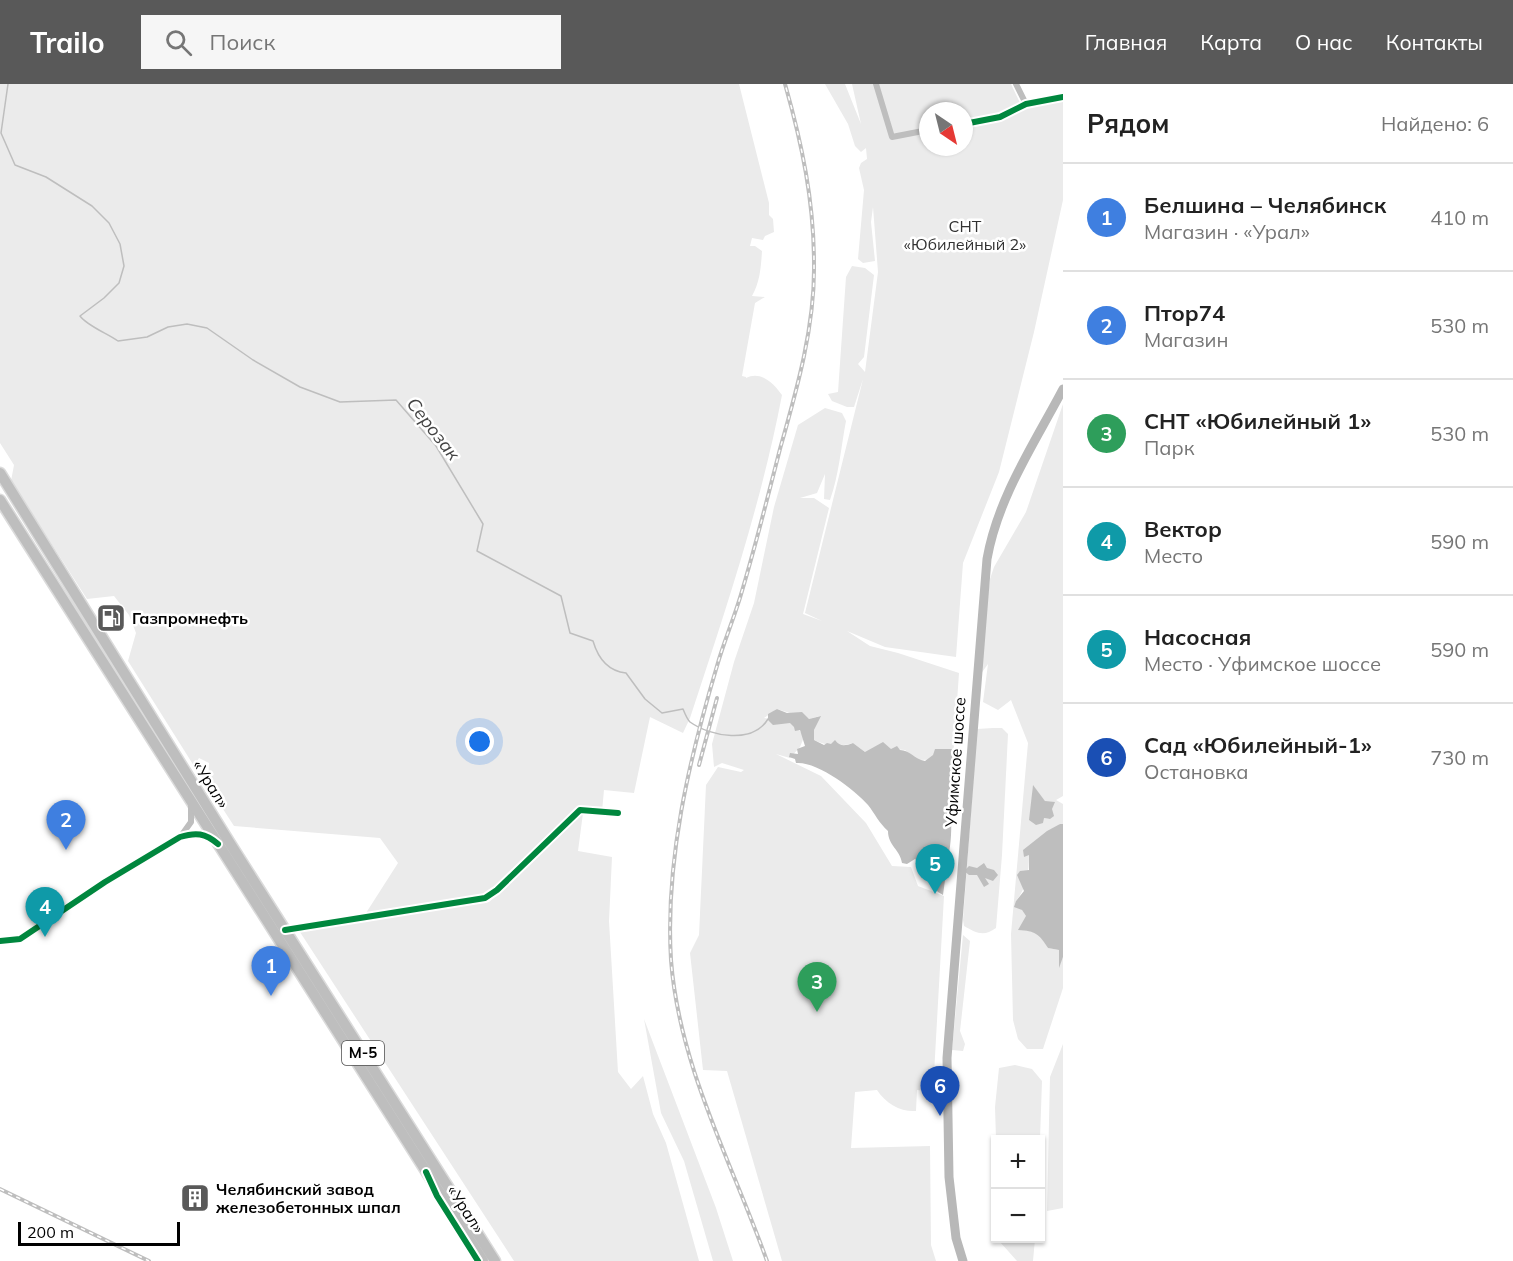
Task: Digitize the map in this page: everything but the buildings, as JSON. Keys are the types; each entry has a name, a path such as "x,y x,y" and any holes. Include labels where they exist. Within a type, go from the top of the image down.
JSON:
{"main road":[{"name":"Уфимское шоссе","path":"963,1261 956,1238 949,1178 947,1058 987,559 991,535 999,511 1063,389"},
{"name":"«Урал»","path":"0,473 495,1261"},
{"name":"«Урал»","path":"0,500 483,1261"}],"street":[{"path":"876,84 892,137 919,132"},
{"path":"1016,84 1026,104"},
{"path":"973,122 1000,117 1026,104 1063,96"},
{"path":"180,837 188,829 192,815 185,791"},
{"path":"285,930 485,898 497,890 580,810 618,813"},
{"path":"0,941 20,939 105,882 180,837 191,833 201,833 209,836 218,844"}],"green space":[{"path":"0,84 739,84 769,203 769,215 773,219 774,232 765,236 763,240 752,238 750,246 755,246 762,251 761,269 752,296 765,297 755,303 742,376 767,379 782,395 753,518 690,718 683,733 650,717 634,793 604,790 602,811 584,810 486,895 478,899 366,913 398,863 380,838 234,826 208,786 209,763 199,758 194,766 128,661 136,633 129,615 114,596 87,599 11,481 14,465 0,443"},
{"name":"СНТ «Юбилейный 2»","path":"825,84 845,84 861,124 852,84 1011,84 1022,107 1063,99 1063,200 1034,332 999,472 963,563 956,657 885,647 847,631 870,646 959,673 953,759 917,760 905,750 865,752 853,743 823,744 814,740 814,730 820,716 809,719 777,709 764,718 791,723 804,737 800,747 790,758 776,754 821,776 866,823 892,866 911,867 918,886 944,896 933,1092 917,1090 916,1111 894,1106 877,1090 855,1092 851,1148 930,1146 931,1245 936,1261 782,1261 727,1071 703,1070 690,953 699,935 706,785 718,767 741,772 744,770 722,763 714,767 712,744 734,662 754,603 774,507 798,425 825,408 842,413 846,421 833,490 830,500 824,499 825,474 817,493 800,498 814,498 829,508 803,614 822,621 805,613 863,379 854,407 847,407 832,401 828,394 838,392 846,277 852,266 865,268 874,275 864,357 858,364 865,372 878,272 873,207 871,222 875,261 863,263 858,259 864,190 859,168 861,163 867,159 866,148 861,152 855,146 848,124"},
{"path":"1063,404 1063,796 1056,800 1063,804 1063,824 1060,824 1029,854 1027,879 1016,901 1026,916 1027,930 1039,934 1048,948 1059,950 1060,964 1063,957 1063,988 1043,1049 1027,1049 1018,1039 1013,1020 1011,934 1028,743 1011,700 998,710 983,702 988,664 980,675 982,637 990,579 994,567 1026,512","holes":["1033,786 1045,801 1050,819 1031,811"]},
{"path":"1002,728 1008,734 996,928 980,933 964,926 963,920 977,729"},
{"path":"583,813 578,851 612,857 609,921 618,1072 631,1089 643,1076 653,1114 666,1143 699,1261 514,1261 298,929 489,902"},
{"path":"963,935 970,941 960,1031 965,1044 963,1051 952,1050"},
{"path":"644,1019 716,1208 733,1261 713,1261 684,1161 661,1113"},
{"path":"1063,1044 1063,1208 1047,1211 1050,1077"},
{"path":"1015,1065 1032,1069 1042,1081 1040,1135 996,1135 995,1107 999,1068"},
{"path":"1001,1243 1035,1243 1033,1261 1017,1261"}],"shaded area":[{"path":"777,709 787,713 802,712 809,719 821,716 814,730 814,740 824,745 831,744 835,740 843,745 853,743 865,752 883,742 891,749 897,746 900,750 907,751 925,761 933,755 935,749 952,749 954,762 949,766 951,839 945,868 949,873 944,876 943,895 928,880 929,874 920,868 923,865 915,859 907,864 902,863 888,831 862,799 845,784 824,771 814,766 796,763 795,759 789,757 790,753 798,754 797,749 805,746 800,730 795,731 790,723 773,725 768,720 768,714"},
{"path":"1033,785 1045,801 1055,802 1052,809 1054,816 1050,819 1044,818 1043,823 1036,825 1029,820"},
{"path":"1063,824 1063,957 1059,968 1059,950 1048,948 1033,932 1018,930 1026,916 1022,910 1014,907 1024,891 1017,875 1020,871 1029,870 1029,855 1024,857 1023,850"},
{"path":"984,863 987,868 994,870 998,875 993,881 985,878 989,884 984,887 977,875 969,875 964,871 969,866 977,868"}],"waterway":[{"name":"Серозак","path":"8,84 1,133 15,165 46,177 92,206 109,223 120,244 124,266 119,283 80,316 83,319 118,341 147,337 168,327 187,324 207,328 253,360 300,387 340,402 396,400 436,446 483,524 477,551 561,596 570,633 593,641 604,663 614,670 626,673 645,699 662,713 683,709 690,722 709,731 731,736 752,732 768,719"}],"railway":[{"path":"767,1261 709,1114 684,1038 671,960 670,923 681,811 697,738 762,520 798,380 812,311 814,287 812,218 802,151 785,84"},
{"path":"699,765 717,698"},
{"path":"0,1189 149,1261"}],"cycle path":[{"path":"973,122 1000,117 1026,104 1063,97"},
{"path":"285,930 485,898 497,890 580,810 618,813"},
{"path":"0,941 20,939 105,882 180,837 200,834 218,844"},
{"path":"426,1172 437,1196 478,1261"}],"place":[{"name":"Газпромнефть","path":"111,618"},
{"name":"Птор74","path":"66,850"},
{"name":"Насосная","path":"935,894"},
{"name":"Вектор","path":"45,937"},
{"name":"Белшина – Челябинск","path":"271,996"},
{"name":"СНТ «Юбилейный 1»","path":"817,1012"},
{"name":"Сад «Юбилейный-1»","path":"940,1116"},
{"name":"Челябинский завод железобетонных шпал","path":"195,1198"}]}
